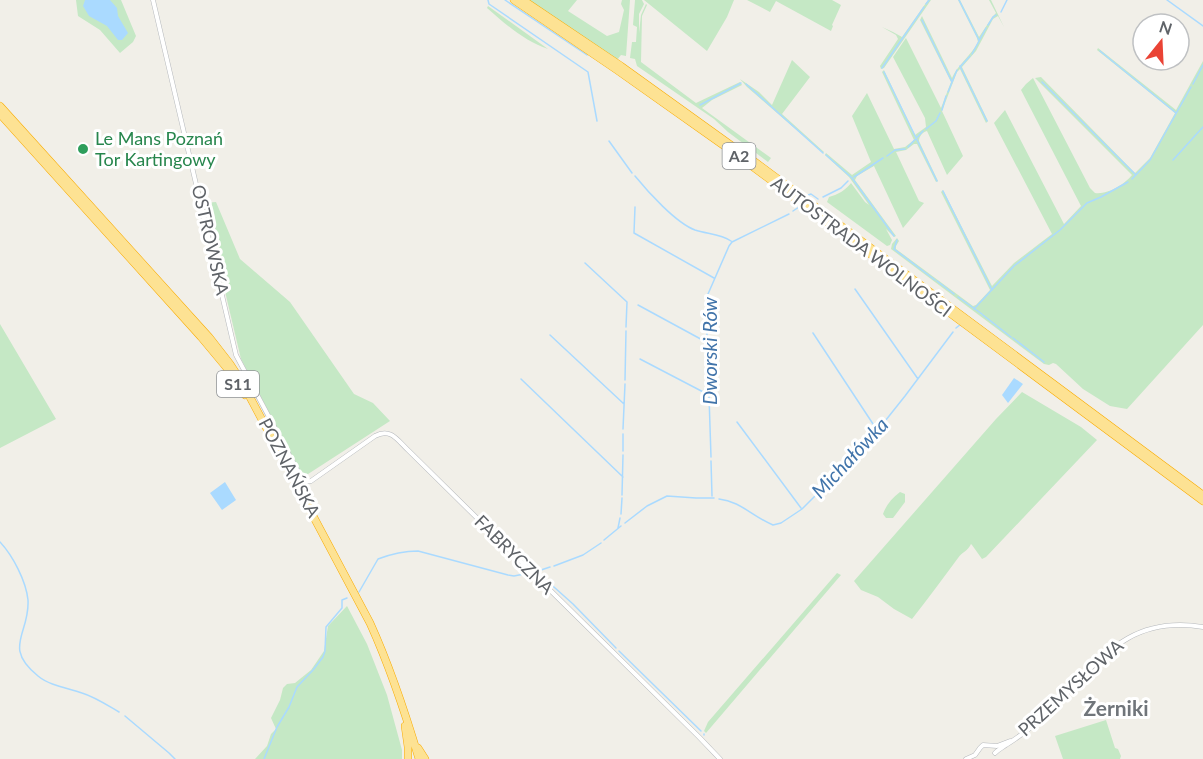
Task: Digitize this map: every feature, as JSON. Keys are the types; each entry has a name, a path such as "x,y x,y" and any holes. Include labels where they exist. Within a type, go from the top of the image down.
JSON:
{"highway":[{"name":"AUTOSTRADA WOLNOŚCI","path":"514,0 698,127 1203,495"},
{"name":"AUTOSTRADA WOLNOŚCI","path":"523,0 701,123 960,318"},
{"name":"S11","path":"0,106 47,162"},
{"name":"S11","path":"0,114 47,162"},
{"name":"POZNAŃSKA","path":"47,162 209,337 243,384 370,623 395,683 416,759"},
{"name":"POZNAŃSKA","path":"47,162 201,337 238,384 365,623 407,726"},
{"path":"180,306 192,314"},
{"name":"AUTOSTRADA WOLNOŚCI","path":"975,329 1203,501"},
{"path":"226,352 230,364"},
{"path":"407,726 408,759"},
{"path":"407,726 425,759"}],"street":[{"name":"OSTROWSKA","path":"153,0 236,355 296,469"},
{"name":"FABRYCZNA","path":"296,469 304,481 310,482 375,436 384,432 390,434 720,759"},
{"name":"PRZEMYSŁOWA","path":"995,753 1042,718 1097,661 1121,642 1142,632 1163,626 1203,627"},
{"name":"PRZEMYSŁOWA","path":"978,756 983,745 999,746 1010,741"},
{"path":"991,746 995,753 993,759"},
{"path":"966,759 978,756"}],"green space":[{"path":"76,0 121,0 136,36 133,42 120,53 100,30 78,16"},
{"path":"528,0 577,0 568,11 607,36 619,32 624,10 622,0 630,0 626,56 621,55 617,60"},
{"path":"635,0 642,0 644,4 639,14 639,33 641,15 647,5 642,16 641,62 696,103 740,82 742,85 712,100 702,108 771,158 768,162 714,119 637,66 635,59 630,58 632,42 636,42 637,27 633,25"},
{"path":"644,0 734,0 707,51"},
{"path":"747,0 832,0 841,5 831,31 776,1 770,12"},
{"path":"928,0 931,0 884,68 881,69 880,66 898,39 896,35 882,27 902,37"},
{"path":"958,0 979,37 996,13 989,0 991,0 1004,27 998,16 993,19 976,51 962,67 988,121 986,123 960,69 942,111 963,156 947,175 927,131 923,133 919,141 938,181 936,182 917,144 896,152 919,201 924,203 903,228 874,166 857,176 855,180 896,236 894,237 886,229 892,240 887,246 827,202 829,197 841,192 851,183 869,205 849,177 825,155 826,153 852,175 871,162 852,116 867,93 894,149 905,147 914,140 882,72 884,70 915,135 926,127 925,118 893,57 906,38 941,108 951,82 920,20 922,16 952,78 978,42"},
{"path":"488,6 548,49 516,32 487,8"},
{"path":"1098,48 1176,110 1203,61 1203,325 1127,409 1110,406 1083,389 1056,364 1044,364 891,249 897,238 899,241 896,249 973,306 990,290 941,192 943,190 992,286 1014,263 1052,234 994,123 1005,110 1064,224 1081,206 1021,90 1033,78 1090,188 1095,193 1115,188 1132,175 1035,78 1041,77 1135,173 1150,158 1175,113 1097,50"},
{"path":"792,60 810,77 782,114 823,153 740,79 759,92 772,105"},
{"path":"216,202 240,259 290,302 354,394 373,403 390,421 305,476 302,475 241,359 204,203"},
{"path":"0,324 56,419 0,448"},
{"path":"1022,392 1081,427 1097,440 986,557 982,559 971,544 912,619 878,597 861,590 854,581"},
{"path":"900,492 905,494 905,502 893,518 886,518 883,514 886,508"},
{"path":"837,573 841,575 706,733 704,731 708,722"},
{"path":"347,606 367,644 387,695 402,750 402,759 255,759 267,746 271,734 276,729 271,718 283,688 287,684 295,683 311,670 324,651 328,626"},
{"path":"1106,720 1115,748 1121,756 1120,759 1063,759 1055,736"}],"water":[{"path":"85,0 110,0 117,8 118,16 128,33 122,40 118,40 107,26 89,16 83,6"},
{"path":"1014,378 1023,384 1008,403 1002,395"},
{"path":"225,482 236,500 222,510 210,493"}],"waterway":[{"path":"488,0 489,4 588,72 597,121"},
{"path":"505,0 587,55"},
{"path":"926,4 929,0"},
{"path":"959,0 979,40"},
{"name":"Dworski Rów","path":"1001,12 1007,0"},
{"path":"1167,0 1203,26"},
{"path":"882,68 924,7"},
{"name":"Dworski Rów","path":"988,25 996,15"},
{"path":"922,20 952,82"},
{"name":"Dworski Rów","path":"972,54 986,28"},
{"path":"1100,51 1176,113"},
{"name":"Dworski Rów","path":"960,67 970,56"},
{"name":"Michałówka","path":"1193,84 1203,65"},
{"path":"960,66 987,121"},
{"name":"Dworski Rów","path":"948,92 957,70"},
{"path":"884,72 937,181"},
{"path":"1042,82 1136,175"},
{"path":"700,105 741,83"},
{"path":"746,84 823,153"},
{"name":"Michałówka","path":"1132,179 1150,160 1191,87"},
{"name":"Dworski Rów","path":"942,110 946,96"},
{"name":"Dworski Rów","path":"926,129 936,121 940,113"},
{"path":"1173,160 1203,127"},
{"name":"Dworski Rów","path":"908,147 923,131"},
{"path":"609,141 632,173"},
{"name":"Dworski Rów","path":"887,156 895,150 905,149"},
{"path":"826,155 852,178 894,236"},
{"name":"Dworski Rów","path":"854,177 883,158"},
{"path":"635,176 679,221 695,230 731,241"},
{"name":"Dworski Rów","path":"823,197 841,188 848,181"},
{"name":"Michałówka","path":"974,309 1014,266 1060,230 1087,203 1128,182"},
{"path":"943,191 992,290"},
{"name":"Dworski Rów","path":"808,195 811,194 818,199"},
{"path":"635,207 634,233 714,278"},
{"name":"Dworski Rów","path":"793,211 799,207"},
{"name":"Dworski Rów","path":"711,457 706,304 708,294 732,242 789,214"},
{"path":"897,240 894,249 935,280"},
{"path":"585,263 627,302 626,327"},
{"path":"937,281 954,294"},
{"path":"855,289 918,379"},
{"path":"958,297 982,314"},
{"path":"638,305 708,343"},
{"path":"983,315 1011,337"},
{"name":"Michałówka","path":"956,328 961,324"},
{"path":"625,380 626,331"},
{"name":"Michałówka","path":"719,499 740,506 773,525 781,523 802,509 866,445 953,332"},
{"path":"813,333 877,430"},
{"path":"550,335 624,404"},
{"path":"1013,338 1044,362"},
{"path":"640,359 709,395"},
{"path":"521,379 623,477"},
{"path":"623,429 625,384"},
{"path":"737,422 801,508"},
{"path":"623,434 623,451"},
{"path":"622,495 623,455"},
{"name":"Dworski Rów","path":"711,461 712,496"},
{"name":"Michałówka","path":"625,523 647,506 667,496 714,498"},
{"path":"621,514 622,498"},
{"name":"Michałówka","path":"618,528 620,518"},
{"name":"Michałówka","path":"604,540 621,526"},
{"path":"0,542 18,569 27,593 28,612 20,640 22,657 27,666 48,682 87,695 119,712"},
{"name":"Michałówka","path":"554,566 583,555 601,543"},
{"name":"Michałówka","path":"359,592 378,559 408,552 418,551 508,575 529,573"},
{"name":"Michałówka","path":"541,570 550,567"},
{"path":"536,571 573,604 616,648"},
{"name":"Michałówka","path":"264,759 297,687 323,657 326,627 342,608 342,600 347,598"},
{"path":"619,651 701,731"},
{"path":"125,716 175,759"}],"place":[{"name":"Le Mans Poznań Tor Kartingowy","path":"83,149"}],"district":[{"name":"Żerniki","path":"1116,709"}]}
